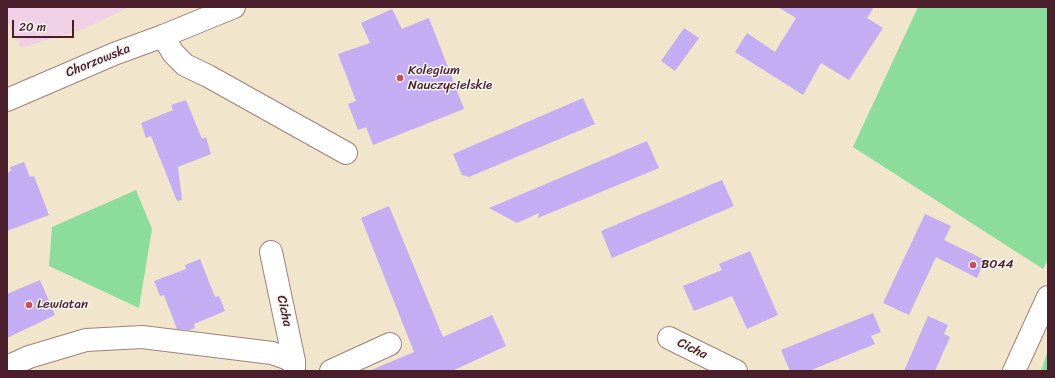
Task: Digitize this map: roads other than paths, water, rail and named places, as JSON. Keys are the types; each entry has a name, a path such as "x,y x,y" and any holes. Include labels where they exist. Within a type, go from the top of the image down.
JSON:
{"street":[{"name":"Chorzowska","path":"7,100 114,54 234,7"},
{"path":"163,36 173,53 185,65 208,76 346,153"},
{"name":"Cicha","path":"272,252 294,366"},
{"path":"1014,371 1048,297"},
{"path":"7,367 29,357 86,340 142,337 272,353 294,366"},
{"name":"Cicha","path":"669,338 736,371"},
{"path":"331,371 390,344"}],"place":[{"name":"Kolegium Nauczycielskie","path":"400,78"},
{"name":"B044","path":"973,265"},
{"name":"Lewiatan","path":"29,305"}]}
